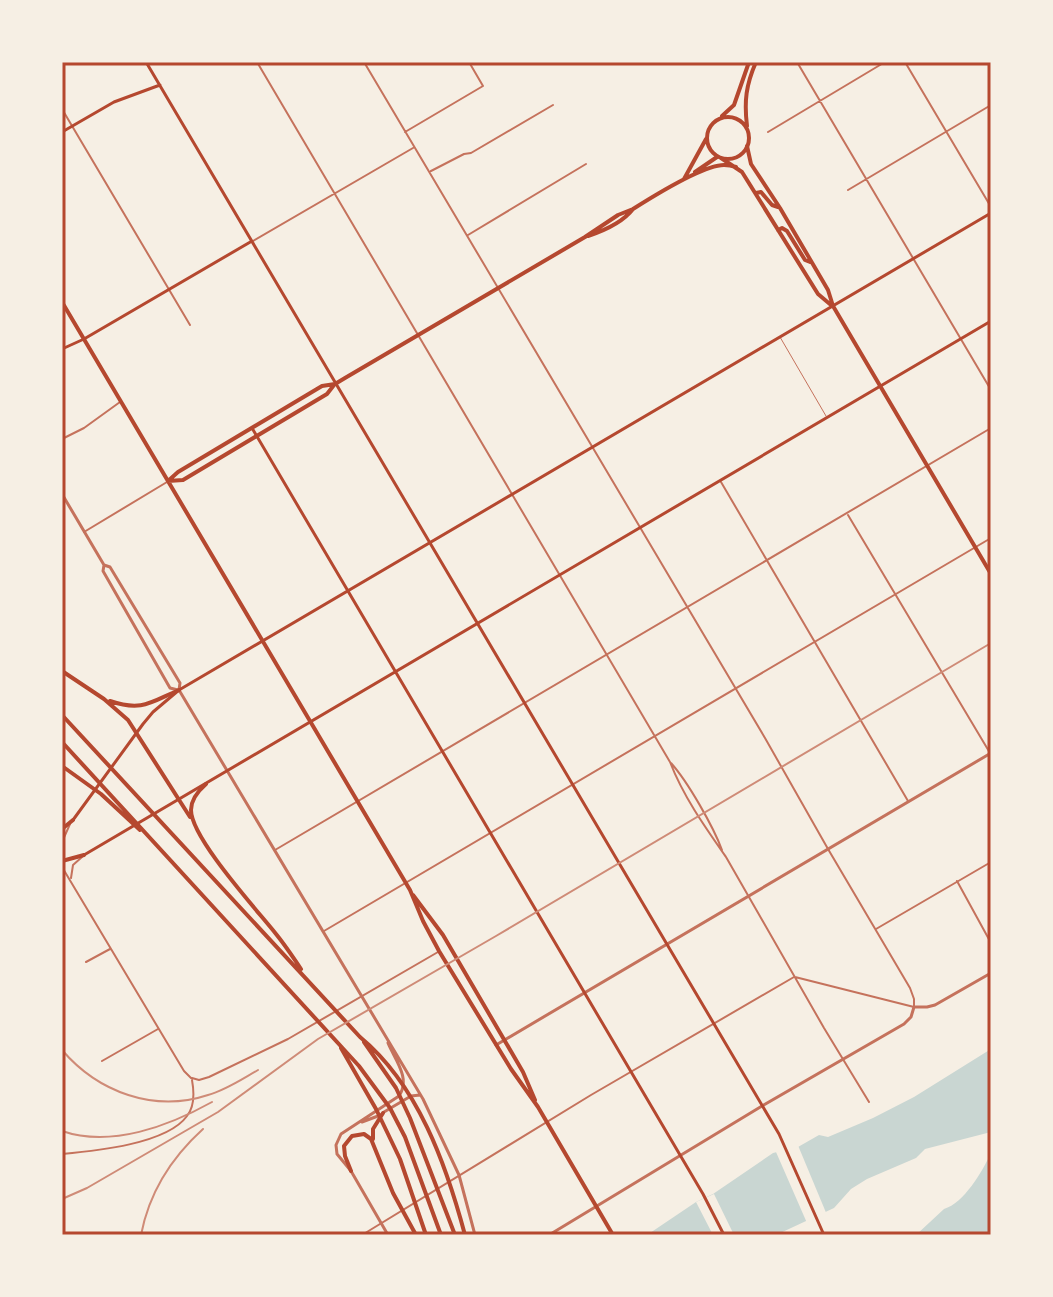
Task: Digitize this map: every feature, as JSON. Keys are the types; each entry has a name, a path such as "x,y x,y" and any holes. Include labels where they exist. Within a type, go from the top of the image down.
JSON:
{"main road":[{"path":"146,62 762,1106 786,1148 824,1235"},
{"path":"684,179 710,125 734,105 749,62"},
{"path":"691,177 704,165 720,157 734,158 744,152 749,140 745,111 748,81 756,62"},
{"path":"62,132 125,97 160,85"},
{"path":"721,117 734,117 747,128"},
{"path":"706,138 710,151 742,172 818,294 833,306"},
{"path":"747,146 751,164 813,264 833,306 991,574"},
{"path":"168,481 183,480 327,394 335,384 618,215 684,179 720,165 736,167"},
{"path":"756,193 761,192 772,205 780,208"},
{"path":"104,699 122,705 145,705 179,690 913,259 991,210"},
{"path":"778,230 782,228 787,231 805,260 813,264"},
{"path":"62,349 252,241"},
{"path":"62,302 405,883 443,935 613,1235"},
{"path":"62,864 84,855 227,772 991,321"},
{"path":"168,481 178,472 322,386 335,384"},
{"path":"252,428 704,1196 724,1235"},
{"path":"62,671 104,699 128,720 222,869 280,938 309,981"},
{"path":"62,829 73,820 153,712 179,690"},
{"path":"62,715 360,1037 387,1062 415,1105 434,1144 465,1235"},
{"path":"62,742 338,1042 372,1083 397,1121 441,1235"},
{"path":"62,766 101,794 160,848"},
{"path":"194,823 192,802 206,784"},
{"path":"412,893 439,951 516,1078 538,1107"},
{"path":"360,1037 401,1098 455,1235"},
{"path":"338,1042 400,1159 426,1235"},
{"path":"383,1113 373,1129 374,1144 385,1175 416,1235"},
{"path":"351,1171 344,1150 348,1139 364,1134 374,1144"}],"street":[{"path":"257,62 869,1102"},
{"path":"364,62 912,992 914,1007 911,1017 904,1024 549,1235"},
{"path":"405,132 483,86 469,62"},
{"path":"797,62 991,390"},
{"path":"768,132 885,62"},
{"path":"905,62 991,210"},
{"path":"429,172 471,153 553,105"},
{"path":"848,190 991,105"},
{"path":"62,109 190,325"},
{"path":"252,241 414,147"},
{"path":"467,236 586,164"},
{"path":"62,439 121,402"},
{"path":"275,851 991,428"},
{"path":"84,532 168,481"},
{"path":"720,481 909,802"},
{"path":"62,494 180,683 179,690 421,1096 459,1175 475,1235"},
{"path":"496,1045 991,754 847,514"},
{"path":"323,932 991,538"},
{"path":"104,565 103,571 170,688 179,690"},
{"path":"62,842 73,820"},
{"path":"71,879 73,865 84,855"},
{"path":"875,929 991,862"},
{"path":"62,864 184,1071 199,1080 273,1046 439,951"},
{"path":"957,881 991,943"},
{"path":"86,962 111,948"},
{"path":"362,1235 795,977 914,1007 925,1007 935,1005 991,973"},
{"path":"102,1061 159,1028"},
{"path":"385,1036 402,1072 404,1088 399,1096 341,1134 336,1145 337,1154 351,1171 388,1235"},
{"path":"62,1154 125,1146 173,1129 189,1114 193,1096 192,1078"},
{"path":"359,1123 411,1096 421,1096"}],"lane":[{"path":"780,337 827,418"}],"shaded area":[{"path":"991,1049 991,1132 925,1149 916,1158 851,1189 834,1208 776,1235 647,1235 773,1153 798,1147 819,1135 828,1137 873,1118 914,1097"},
{"path":"991,1153 991,1235 916,1235 965,1194"}],"pier":[{"path":"797,1143 827,1215 807,1223 776,1152"},
{"path":"714,1194 734,1235 713,1235 696,1202"}],"railway":[{"path":"62,1199 87,1188 218,1112 318,1039 991,643"},
{"path":"62,1050 92,1077 128,1095 148,1100 188,1100 208,1095 258,1070"},
{"path":"62,1131 81,1136 120,1136 159,1126 212,1102"},
{"path":"141,1235 163,1177 203,1129"}]}
